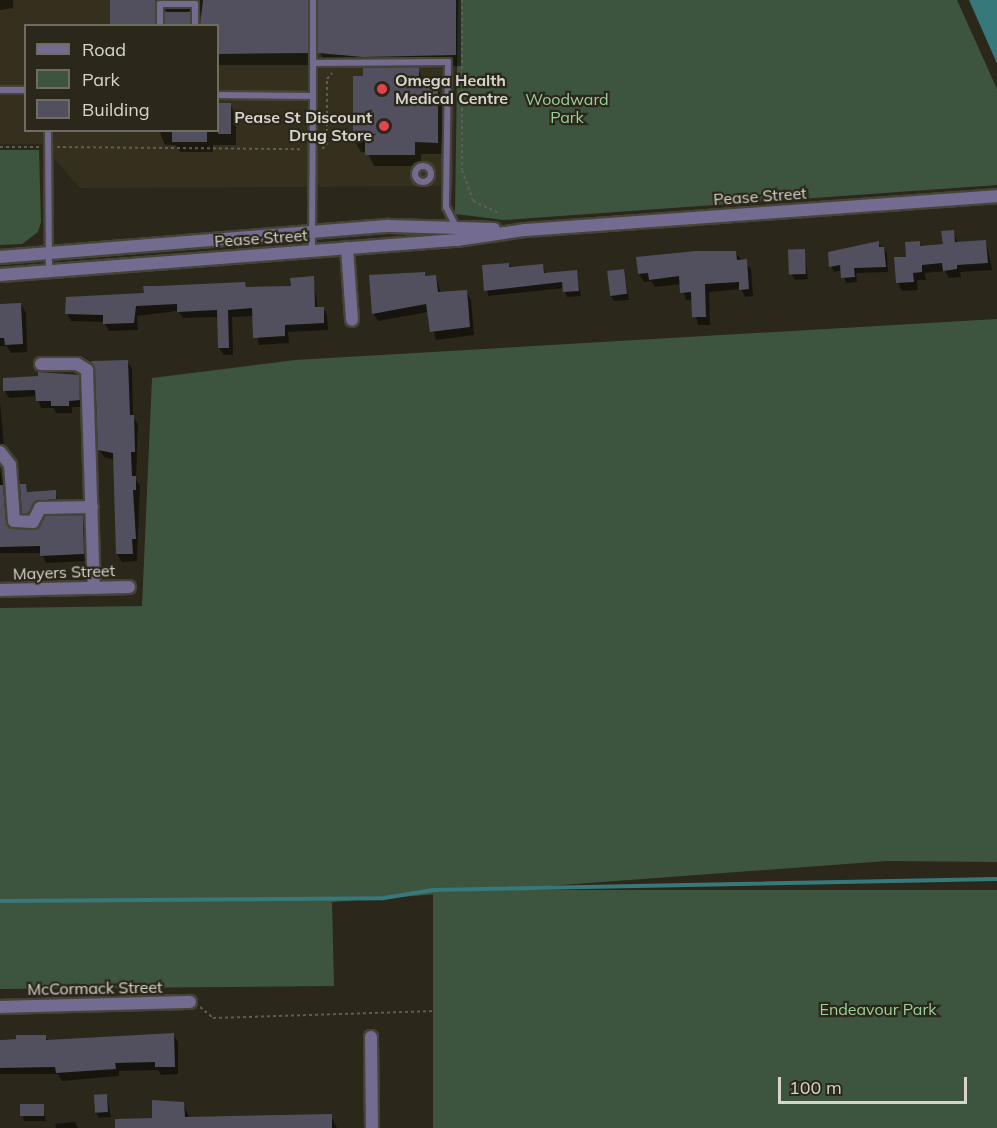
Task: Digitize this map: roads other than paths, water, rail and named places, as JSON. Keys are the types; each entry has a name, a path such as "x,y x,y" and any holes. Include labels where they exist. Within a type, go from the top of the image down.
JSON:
{"street":[{"name":"Pease Street","path":"0,275 347,248 525,230 997,196"},
{"name":"Pease Street","path":"0,257 389,226 525,230"},
{"path":"347,248 352,320"},
{"path":"41,364 77,364 87,370 94,588"},
{"path":"0,452 10,465 14,521 33,522 40,508 92,507"},
{"name":"Mayers Street","path":"0,590 129,587"},
{"name":"McCormack Street","path":"0,1007 190,1002"},
{"path":"371,1037 372,1128"}],"lane":[{"path":"312,251 313,0"},
{"path":"160,24 160,4 195,4 195,24"},
{"path":"313,63 448,62 446,207 456,227"},
{"path":"0,90 24,90"},
{"path":"219,95 313,96"},
{"path":"48,132 49,270"},
{"path":"428,167 446,172"}],"water":[{"path":"969,0 997,0 997,64 995,59"}],"waterway":[{"path":"0,901 384,898 433,890 997,879"}],"place":[{"name":"Omega Health Medical Centre","path":"382,89"},
{"name":"Pease St Discount Drug Store","path":"384,126"}],"park label":[{"name":"Woodward Park","path":"567,108"},
{"name":"Endeavour Park","path":"878,1009"}]}
